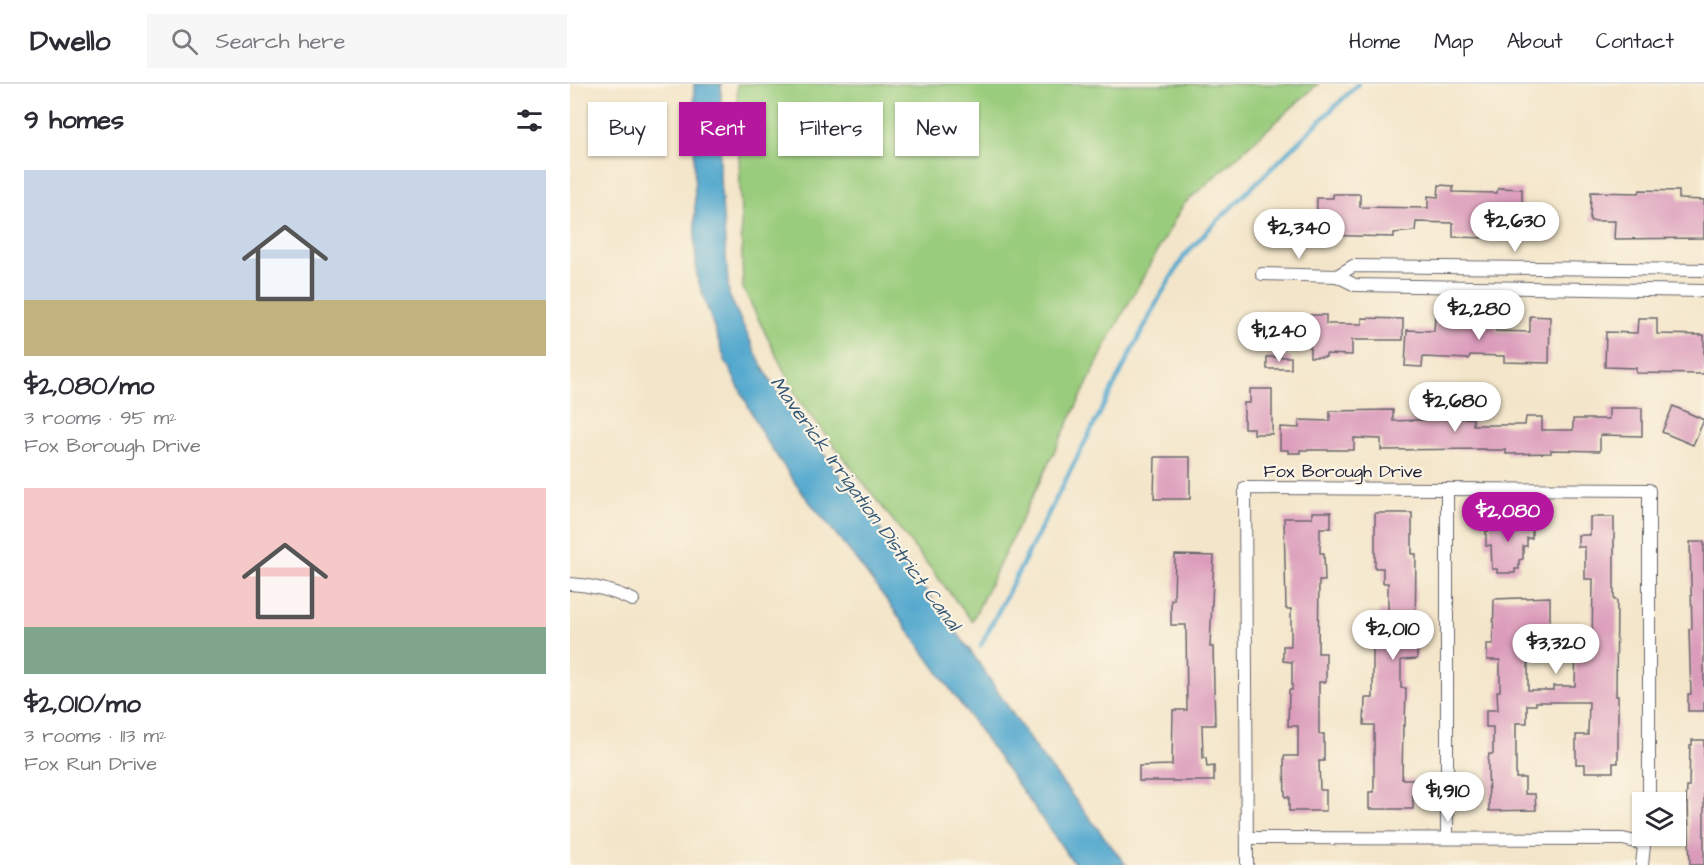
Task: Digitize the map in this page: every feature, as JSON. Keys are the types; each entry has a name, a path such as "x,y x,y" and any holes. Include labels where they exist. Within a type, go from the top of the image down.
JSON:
{"street":[{"path":"1337,276 1353,266 1704,270"},
{"path":"1439,266 1439,287"},
{"path":"1523,288 1524,268"},
{"path":"1601,269 1601,289"},
{"path":"1683,291 1684,270"},
{"path":"1262,274 1337,276 1355,285 1704,291"},
{"name":"Fox Borough Drive","path":"1247,865 1245,488 1649,490 1649,792"},
{"path":"1447,489 1447,838"},
{"path":"570,584 598,588 633,600"},
{"path":"1247,838 1632,839"},
{"path":"1642,865 1644,846"}],"green space":[{"path":"737,84 1318,84 1183,205 1109,339 972,621 799,401 743,288 739,156 766,156 766,102 738,102"}],"water":[{"path":"694,84 721,84 721,102 694,102"},
{"path":"694,156 720,156 729,295 762,366 777,391 972,653 1036,749 1126,865 1076,865 894,610 800,490 764,437 725,360 697,277"}],"building":[{"path":"1439,185 1453,186 1453,192 1497,193 1498,188 1522,189 1522,224 1527,224 1527,239 1453,237 1453,223 1416,222 1415,231 1394,233 1394,237 1316,235 1317,198 1333,198 1333,194 1360,194 1360,207 1428,208 1428,196 1438,197"},
{"path":"1640,190 1679,191 1679,199 1704,200 1704,238 1614,239 1615,221 1590,221 1591,192 1639,193"},
{"path":"1310,315 1326,315 1326,324 1362,324 1362,318 1403,319 1403,340 1352,340 1352,355 1326,354 1326,357 1310,357"},
{"path":"1435,316 1497,317 1496,331 1530,332 1530,316 1550,317 1549,363 1504,362 1504,356 1470,355 1469,359 1423,357 1422,367 1405,366 1407,330 1434,331"},
{"path":"1638,318 1657,318 1657,334 1704,335 1704,374 1636,373 1636,368 1605,367 1606,332 1637,333"},
{"path":"1267,357 1291,357 1291,369 1267,369"},
{"path":"1250,389 1272,389 1272,434 1254,434 1254,428 1244,428 1244,403 1250,403"},
{"path":"1673,406 1704,420 1693,445 1662,432"},
{"path":"1609,408 1642,408 1642,436 1600,435 1600,451 1551,450 1551,453 1506,454 1506,450 1486,449 1381,450 1381,439 1354,438 1354,450 1300,450 1300,453 1288,453 1288,450 1280,450 1280,427 1299,428 1299,420 1330,421 1330,411 1393,410 1393,421 1473,418 1473,425 1525,425 1526,417 1542,417 1542,430 1573,430 1573,419 1609,419"},
{"path":"1155,457 1190,457 1190,499 1154,499"},
{"path":"1312,512 1331,512 1331,528 1320,528 1320,553 1324,553 1325,581 1319,581 1318,653 1326,653 1326,682 1319,682 1319,734 1324,734 1324,761 1319,761 1320,790 1326,790 1326,811 1289,811 1289,797 1285,797 1284,756 1298,756 1298,726 1288,726 1292,662 1283,661 1283,646 1291,646 1291,609 1286,609 1284,518 1312,518"},
{"path":"1375,513 1412,513 1412,554 1416,554 1415,643 1417,643 1417,659 1401,660 1401,688 1406,688 1402,779 1413,779 1413,809 1369,809 1369,792 1374,792 1374,725 1364,725 1365,698 1373,698 1373,648 1379,648 1379,611 1388,611 1388,583 1383,583 1383,568 1375,568"},
{"path":"1590,517 1614,517 1618,763 1613,763 1613,772 1585,772 1585,764 1576,764 1576,735 1588,735 1589,702 1536,702 1536,705 1527,705 1527,723 1516,723 1516,778 1525,778 1525,794 1535,794 1536,810 1489,811 1488,761 1489,754 1493,754 1493,727 1486,727 1486,710 1498,710 1497,691 1500,691 1500,660 1487,660 1487,644 1493,644 1494,599 1550,597 1550,638 1528,638 1528,690 1553,690 1553,686 1575,686 1576,646 1592,646 1593,579 1585,579 1585,547 1578,547 1578,535 1590,535"},
{"path":"1491,520 1532,520 1532,538 1527,538 1527,546 1523,546 1523,559 1519,560 1519,569 1515,569 1515,573 1497,573 1497,569 1492,569 1491,545 1486,546 1486,531 1491,531"},
{"path":"1690,542 1704,542 1704,711 1688,711 1688,694 1691,694 1689,629 1692,629"},
{"path":"1175,555 1214,556 1210,647 1213,647 1215,725 1202,725 1203,758 1206,758 1207,767 1214,766 1214,781 1139,781 1139,766 1172,765 1173,710 1187,710 1186,625 1171,625"},
{"path":"1692,740 1704,740 1704,865 1690,865 1688,803 1686,803 1687,787 1689,787 1690,745 1692,745"}],"waterway":[{"path":"981,645 1161,294 1185,255 1358,84"}],"water label":[{"name":"Maverick Irrigation District Canal","path":"866,503"}]}
